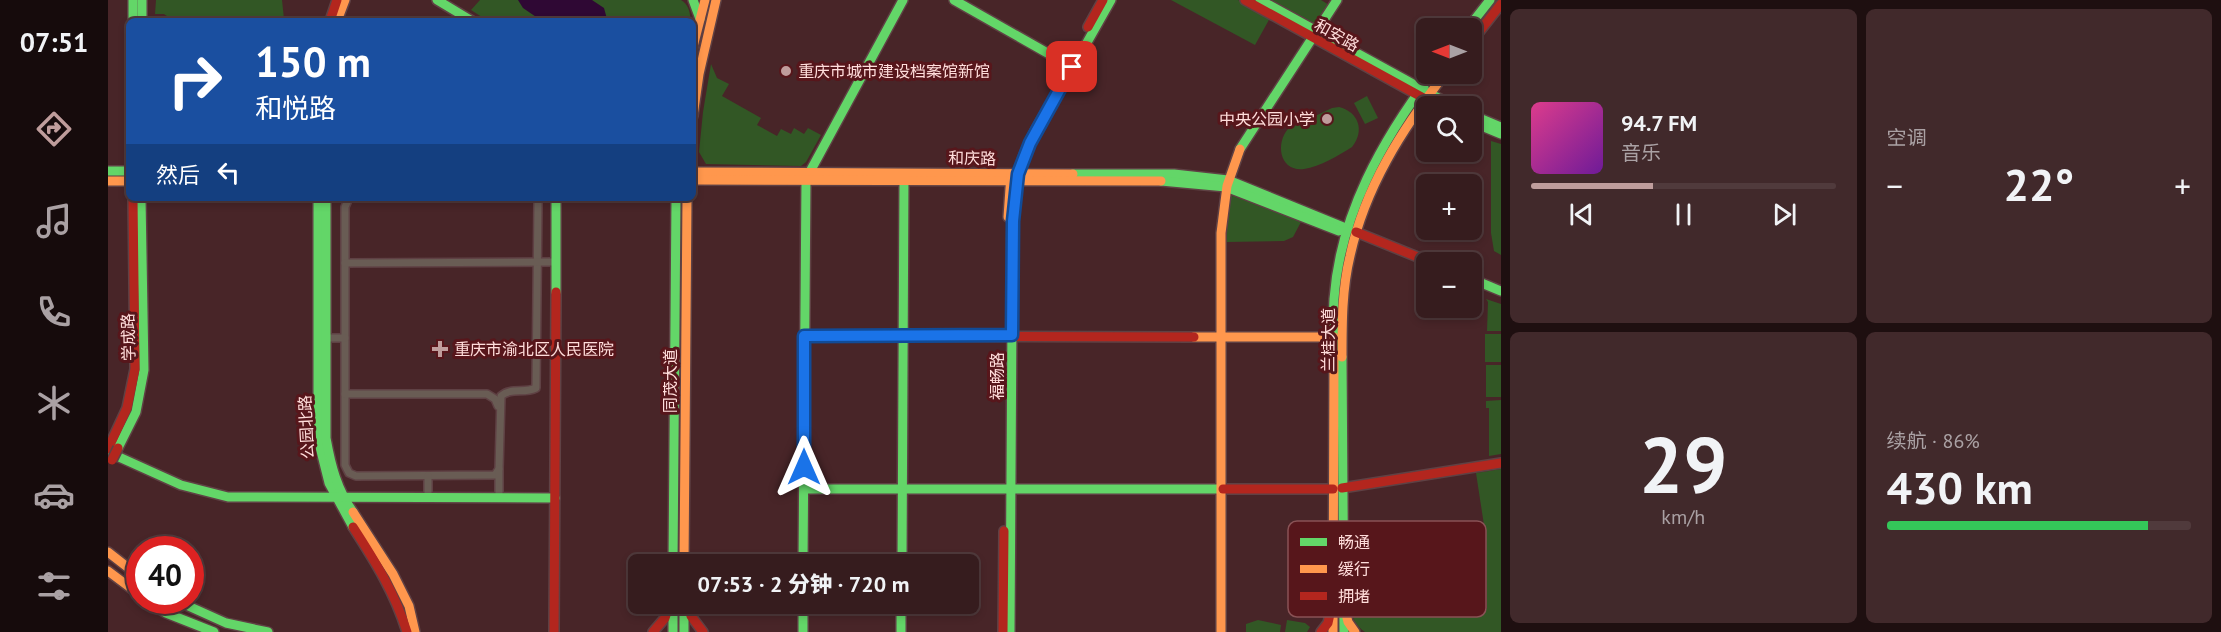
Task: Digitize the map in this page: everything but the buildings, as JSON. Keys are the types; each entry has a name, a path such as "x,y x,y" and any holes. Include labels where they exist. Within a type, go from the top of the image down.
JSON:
{"street":[{"path":"134,0 134,18"},
{"path":"142,0 142,18"},
{"path":"331,18 337,0"},
{"path":"338,18 345,0"},
{"path":"437,0 467,18"},
{"path":"693,0 700,19"},
{"path":"696,36 705,0"},
{"path":"696,95 716,0"},
{"path":"804,554 807,175 903,0"},
{"path":"954,0 1070,66"},
{"name":"福畅路","path":"1070,66 1103,0"},
{"name":"福畅路","path":"1010,632 1007,219 1014,177 1024,141 1111,0"},
{"name":"和安路","path":"1245,0 1422,95"},
{"name":"和安路","path":"1260,0 1314,35"},
{"path":"1221,632 1221,233 1227,183 1243,143 1337,0"},
{"path":"1476,18 1490,0"},
{"path":"1482,28 1501,4"},
{"name":"兰桂大道","path":"1422,95 1427,84"},
{"name":"兰桂大道","path":"1337,489 1343,298 1351,233 1365,179 1375,158 1422,95 1434,84"},
{"path":"1482,119 1501,127"},
{"path":"1482,126 1501,134"},
{"path":"108,171 126,171"},
{"name":"和庆路","path":"696,172 1227,183 1416,257"},
{"name":"和庆路","path":"696,180 807,175"},
{"path":"902,554 904,176"},
{"path":"108,181 126,181"},
{"name":"学成路","path":"111,454 127,408 135,369 133,201"},
{"name":"学成路","path":"111,454 136,412 144,370 141,201"},
{"name":"公园北路","path":"318,201 326,438 331,468 338,496 386,576 401,607 407,632"},
{"name":"公园北路","path":"322,338 326,201"},
{"path":"348,201 345,207 345,465 349,473 356,476 492,477 499,470"},
{"path":"499,498 500,400 503,394 510,391 533,390 537,385 538,201"},
{"path":"554,632 556,201"},
{"name":"同茂大道","path":"673,554 676,201"},
{"name":"同茂大道","path":"684,554 687,201"},
{"name":"和庆路","path":"1351,233 1416,262"},
{"name":"兰桂大道","path":"1337,521 1334,299 1338,264 1351,233"},
{"path":"345,263 555,262"},
{"path":"1482,283 1501,291"},
{"path":"1482,289 1501,297"},
{"path":"804,336 1334,337"},
{"path":"322,338 345,338"},
{"path":"345,394 487,394 495,399 499,409"},
{"path":"111,454 171,483 202,493 228,497 555,498"},
{"path":"804,489 1337,489 1501,463"},
{"path":"428,477 428,497"},
{"name":"福畅路","path":"1003,632 1008,489"},
{"name":"公园北路","path":"338,496 393,574 408,606 415,632"},
{"path":"108,552 126,566"},
{"path":"108,571 126,584"},
{"path":"204,613 226,623 268,632"},
{"path":"169,614 214,632"},
{"path":"653,632 667,614"},
{"path":"672,614 673,632"},
{"path":"684,632 685,614"},
{"path":"690,614 703,632"},
{"path":"803,614 803,632"},
{"path":"901,632 902,614"},
{"path":"1321,632 1331,617"},
{"name":"兰桂大道","path":"1333,632 1336,617"},
{"name":"兰桂大道","path":"1341,617 1344,632"},
{"path":"1346,617 1355,632"}],"green space":[{"path":"156,0 282,0 284,18 170,18 164,14 155,14"},
{"path":"480,0 681,0 686,4 690,18 483,18 471,10"},
{"path":"1171,0 1238,0 1270,18 1255,45"},
{"path":"1266,0 1321,0 1329,5 1317,23 1309,24"},
{"path":"711,64 717,78 729,84 722,96 761,118 757,125 777,136 781,129 791,134 794,128 804,134 808,128 821,135 806,162 801,166 706,164 699,152"},
{"path":"1367,96 1378,118 1365,124 1354,103"},
{"path":"1339,107 1351,113 1358,123 1358,135 1352,147 1310,168 1296,169 1285,162 1281,149 1288,129 1332,108"},
{"path":"1491,141 1501,144 1501,255 1494,251 1491,233"},
{"path":"1235,194 1301,222 1293,237 1284,241 1226,242 1228,199"},
{"path":"1486,299 1501,304 1501,331 1487,331 1488,302"},
{"path":"1485,334 1501,334 1501,362 1485,362"},
{"path":"1486,365 1501,365 1501,397 1486,397"},
{"path":"1501,400 1501,454 1489,456 1489,408 1486,408 1486,401"},
{"path":"1501,469 1501,632 1365,632 1362,630 1353,617 1486,617 1486,521 1483,521 1476,473"},
{"path":"1258,620 1281,625 1280,632 1246,632 1246,624"},
{"path":"1287,620 1305,623 1310,627 1307,632 1285,632"}],"shaded area":[{"path":"518,0 592,0 604,8 607,18 538,18 523,8"}],"traffic: fast":[{"path":"133,0 133,18"},
{"path":"142,0 142,18"},
{"path":"437,0 467,18"},
{"path":"693,0 700,19"},
{"path":"803,554 806,179 903,0"},
{"path":"954,0 1072,67"},
{"path":"1072,69 1111,0"},
{"path":"1260,0 1435,96"},
{"path":"1240,149 1337,0"},
{"path":"1476,18 1490,0"},
{"path":"1334,354 1334,299 1338,268 1354,208 1396,125 1425,84"},
{"path":"1482,119 1501,127"},
{"path":"1482,126 1501,134"},
{"path":"108,171 126,171"},
{"path":"1073,174 1174,174 1228,180 1348,229"},
{"path":"902,554 904,176"},
{"path":"1161,181 1226,187 1339,231"},
{"path":"118,448 136,412 144,370 141,201"},
{"path":"318,201 318,439 329,483 353,527"},
{"path":"326,201 326,438 335,477 353,512"},
{"path":"556,201 556,292"},
{"path":"673,554 676,201"},
{"path":"1482,283 1501,291"},
{"path":"1010,632 1012,318"},
{"path":"1342,357 1343,521"},
{"path":"108,452 181,485 228,497 555,498"},
{"path":"804,489 1223,489"},
{"path":"204,613 226,623 268,632"},
{"path":"169,614 214,632"},
{"path":"673,614 673,632"},
{"path":"684,614 684,632"},
{"path":"803,614 803,632"},
{"path":"901,614 901,632"},
{"path":"1344,617 1344,632"}],"traffic: slow":[{"path":"338,18 345,0"},
{"path":"696,35 705,0"},
{"path":"696,95 716,0"},
{"path":"1342,357 1345,281 1365,206 1400,138 1438,84"},
{"path":"1221,632 1221,233 1227,186 1240,149"},
{"path":"696,172 1073,174"},
{"path":"1008,217 1011,174"},
{"path":"696,180 1161,181"},
{"path":"108,181 126,181"},
{"path":"684,554 687,201"},
{"path":"1194,337 1334,337"},
{"path":"1333,521 1334,354"},
{"path":"353,512 393,574 409,606 415,632"},
{"path":"108,552 126,566"},
{"path":"108,571 126,584"},
{"path":"1333,617 1333,632"},
{"path":"1347,617 1355,632"}],"traffic: jam":[{"path":"331,18 337,0"},
{"path":"1088,27 1103,0"},
{"path":"1245,0 1420,96"},
{"path":"1482,28 1501,4"},
{"path":"1012,318 1012,228 1018,175 1033,134 1072,69"},
{"path":"108,449 127,408 135,369 133,201"},
{"path":"1356,232 1416,256"},
{"path":"554,632 556,292"},
{"path":"804,336 1194,337"},
{"path":"112,460 118,448"},
{"path":"1342,488 1501,463"},
{"path":"1223,489 1333,489"},
{"path":"353,527 377,565 407,632"},
{"path":"1003,632 1004,531"},
{"path":"653,632 666,614"},
{"path":"690,614 703,632"},
{"path":"1321,632 1329,617"}],"place":[{"name":"重庆市城市建设档案馆新馆","path":"786,71"},
{"name":"中央公园小学","path":"1327,119"},
{"name":"重庆市渝北区人民医院","path":"440,349"}],"route":[{"path":"804,467 804,336 1012,335 1013,221 1018,174 1030,143 1072,67"}]}
